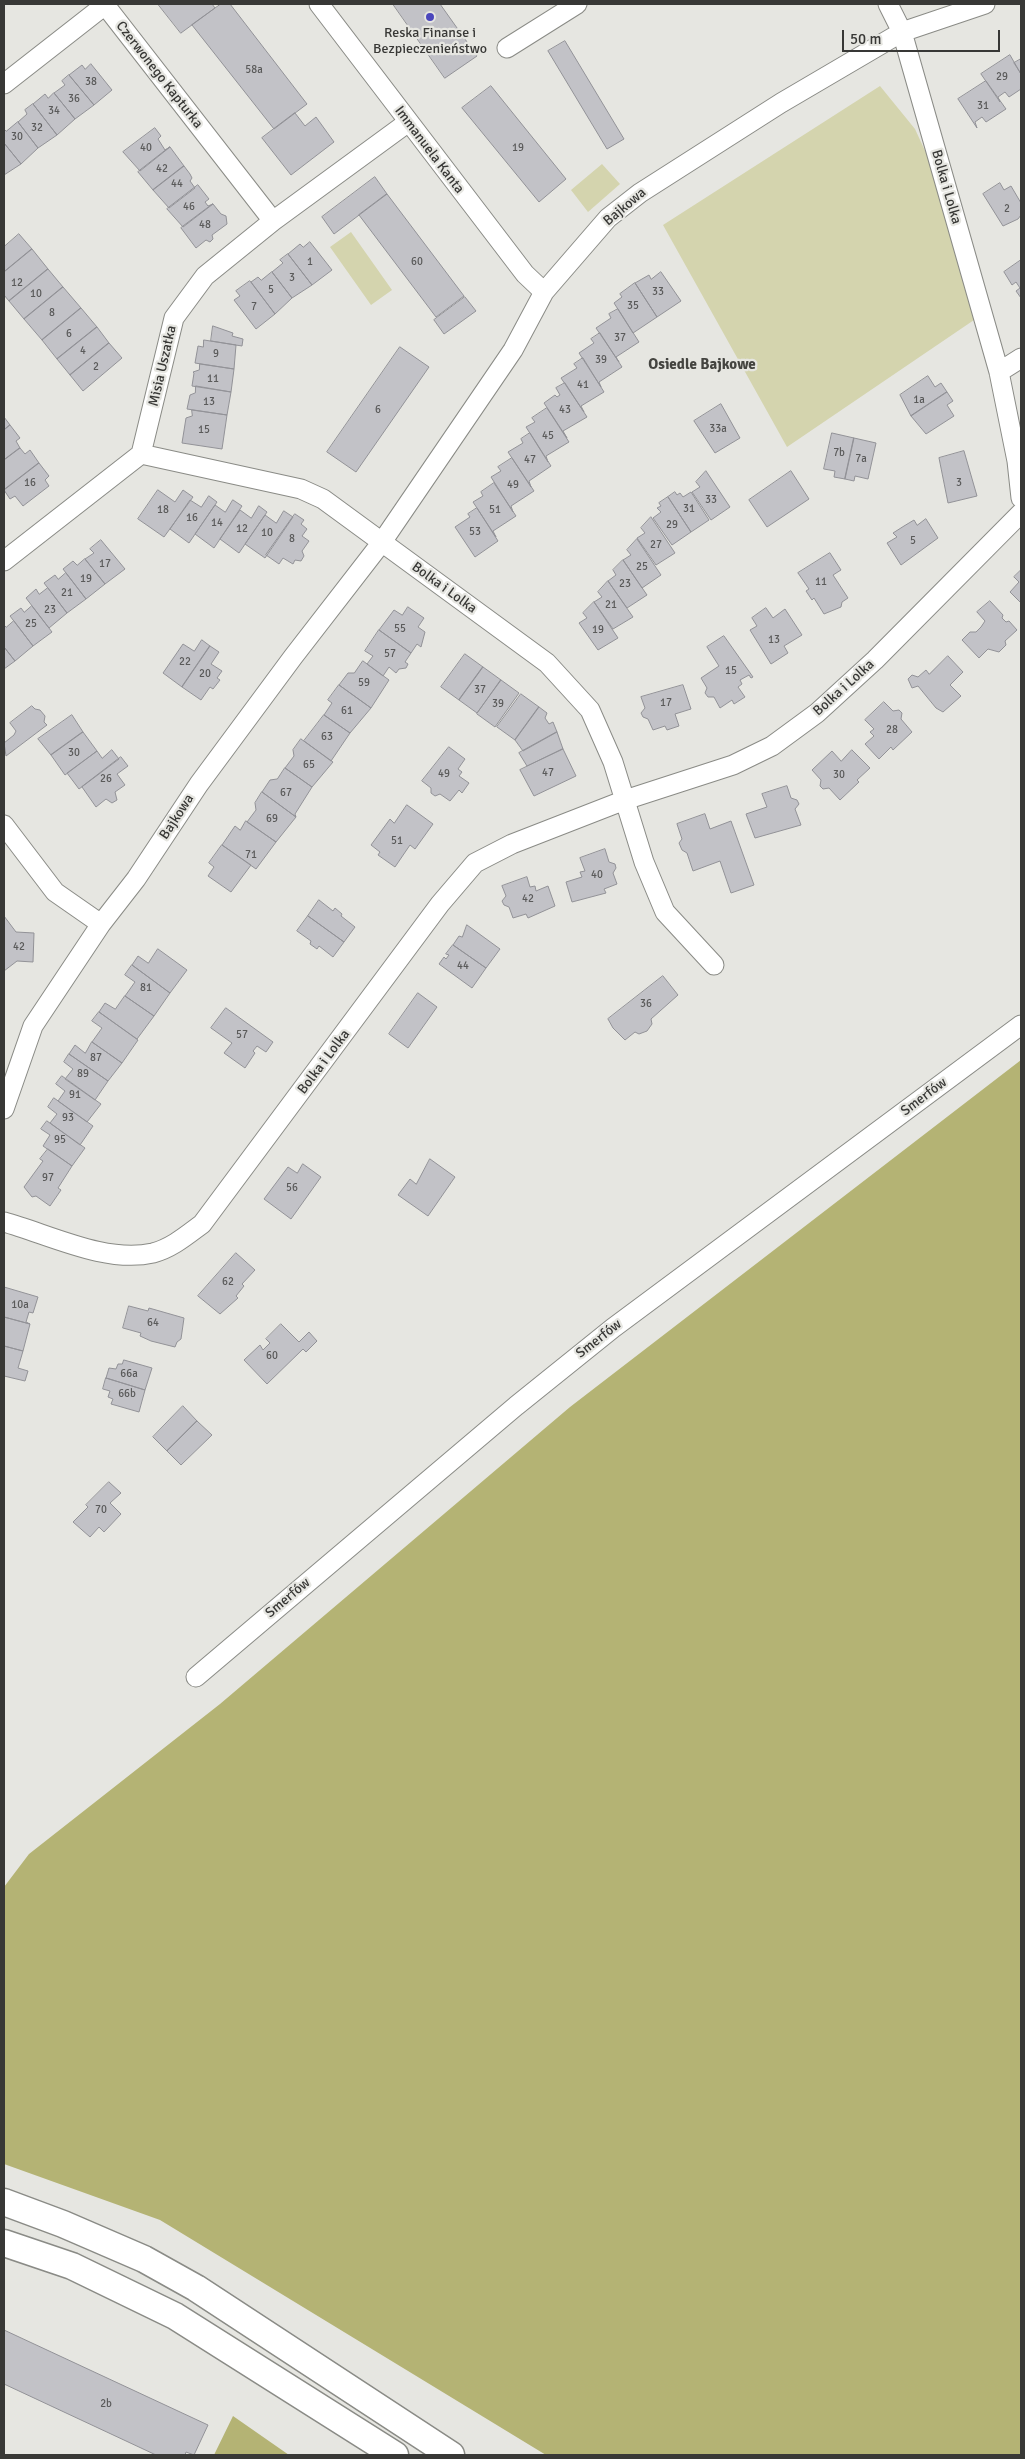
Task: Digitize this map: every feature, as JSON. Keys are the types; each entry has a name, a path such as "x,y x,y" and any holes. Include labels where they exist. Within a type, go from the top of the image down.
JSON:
{"main road":[{"path":"4,2202 63,2224 135,2255 196,2288 451,2455"},
{"path":"4,2243 72,2266 175,2316 395,2455"}],"street":[{"name":"Immanuela Kanta","path":"319,4 407,123 525,274 544,292"},
{"path":"507,48 577,4"},
{"name":"Bolka i Lolka","path":"888,4 902,32 999,372 1017,461 1021,498"},
{"name":"Bajkowa","path":"4,1109 33,1026 101,924 136,879 199,784 382,542 513,350 544,292 608,218 640,193 781,103 902,32 985,4"},
{"name":"Czerwonego Kapturka","path":"4,84 105,6 274,222"},
{"name":"Misia Uszatka","path":"141,454 174,318 205,276 407,123"},
{"path":"999,372 1021,358"},
{"path":"4,561 141,454 301,489 323,499 382,542"},
{"name":"Bolka i Lolka","path":"4,1222 106,1254 130,1255 153,1252 179,1242 202,1224 440,904 474,863 512,844 625,800 734,765 772,746 817,713 875,660 1021,512"},
{"name":"Bolka i Lolka","path":"382,542 547,663 590,710 613,762 644,862 665,912 714,965"},
{"path":"4,825 55,892 101,924"},
{"name":"Smerfów","path":"196,1676 516,1406 613,1328 1021,1025"}],"green space":[{"path":"880,86 915,129 938,179 974,320 787,447 663,225"},
{"path":"602,164 620,184 588,212 571,190"},
{"path":"351,232 392,290 371,305 330,247"}],"shaded area":[{"path":"1021,1060 1021,2455 546,2455 160,2220 4,2164 4,1887 29,1854 220,1704 570,1407"},
{"path":"233,2416 289,2455 214,2455"}],"building":[{"path":"158,4 212,4 215,8 181,33"},
{"path":"221,4 230,4 307,104 274,129 192,25"},
{"path":"393,4 440,4 477,56 445,78"},
{"path":"565,41 624,139 607,149 548,51"},
{"path":"1010,55 1021,74 1021,89 1009,97 1005,92 998,97 1000,102 981,74"},
{"path":"1021,59 1021,74 1014,63"},
{"path":"91,64 112,90 94,105 69,75 82,65 85,69"},
{"path":"69,75 94,105 75,119 54,93 65,85 62,81"},
{"path":"986,81 1006,109 986,122 982,117 975,122 977,128 958,99"},
{"path":"491,86 566,179 539,202 462,108"},
{"path":"54,93 75,119 57,135 33,104 45,94 48,98"},
{"path":"33,104 57,135 38,148 18,122 27,114 25,110"},
{"path":"295,113 305,126 316,117 334,142 291,175 262,138"},
{"path":"18,122 38,148 21,164 4,143 4,129 6,131"},
{"path":"155,128 161,136 158,139 165,150 170,147 140,171 123,152"},
{"path":"4,143 21,164 4,175"},
{"path":"170,147 184,166 153,190 138,172"},
{"path":"184,166 192,178 190,181 195,188 169,208 153,190"},
{"path":"375,177 387,194 334,234 322,217"},
{"path":"1000,183 1004,190 1011,186 1021,203 1021,215 1018,219 1003,226 983,194"},
{"path":"198,185 209,199 205,202 208,206 213,204 183,227 167,209"},
{"path":"387,194 464,296 436,317 359,215"},
{"path":"213,204 221,214 226,216 227,224 212,235 213,239 210,242 206,240 196,248 181,228"},
{"path":"19,234 32,249 4,272 4,247"},
{"path":"310,242 332,270 312,285 288,254 300,244 303,247"},
{"path":"32,249 48,269 9,301 4,295 4,272"},
{"path":"288,254 312,285 292,298 272,272 283,263 280,260"},
{"path":"1021,260 1021,298 1016,291 1020,288 1016,282 1012,285 1004,272"},
{"path":"48,269 63,287 24,319 9,301"},
{"path":"272,272 292,298 275,314 251,282 258,277 261,280"},
{"path":"661,272 681,301 657,317 635,283 649,275 651,279"},
{"path":"250,281 275,314 256,329 234,300 240,296 236,291"},
{"path":"635,283 657,317 633,333 614,303 622,297 620,294"},
{"path":"63,287 81,308 42,340 24,319"},
{"path":"465,297 476,311 444,334 434,320"},
{"path":"81,308 97,327 57,359 42,340"},
{"path":"618,309 639,342 616,357 619,362 596,328 611,318 609,314"},
{"path":"213,326 233,333 232,336 243,339 242,346 211,341"},
{"path":"97,327 109,343 70,375 57,359"},
{"path":"600,333 622,367 599,382 601,387 579,353 594,343 591,339"},
{"path":"204,340 236,345 234,369 195,363 198,346 203,347"},
{"path":"109,343 122,358 83,391 70,375"},
{"path":"400,347 429,367 356,472 327,452"},
{"path":"583,358 604,392 581,406 584,412 561,378 577,368 574,364"},
{"path":"200,364 234,369 231,392 192,386 193,372 199,370"},
{"path":"928,376 935,387 941,383 947,392 911,416 900,395"},
{"path":"565,383 587,417 563,431 567,438 544,403 555,395 557,397 560,395 556,388"},
{"path":"196,386 231,392 227,415 187,409 190,395 195,393"},
{"path":"947,392 953,401 947,405 954,416 926,434 911,416"},
{"path":"721,404 740,438 715,453 694,421"},
{"path":"547,408 569,442 546,456 548,462 526,427 535,422 532,418"},
{"path":"192,410 227,415 222,449 182,443 186,418 192,416"},
{"path":"4,417 10,425 4,430"},
{"path":"10,425 20,438 16,441 20,448 4,460 4,430"},
{"path":"530,433 551,466 529,481 531,487 508,452 523,443 521,439"},
{"path":"832,433 854,438 845,479 834,477 835,471 824,469"},
{"path":"854,438 876,443 868,479 855,476 854,481 845,479"},
{"path":"20,448 25,454 30,450 39,463 4,490 4,460"},
{"path":"964,451 977,496 948,503 939,458"},
{"path":"512,458 534,491 511,506 513,512 491,477 501,471 498,467"},
{"path":"39,463 49,476 45,480 49,486 23,506 15,496 10,499 4,490"},
{"path":"706,471 730,507 711,520 692,492 700,487 696,482"},
{"path":"791,471 809,499 767,527 749,500"},
{"path":"494,483 516,516 493,531 496,537 473,502 483,496 481,492"},
{"path":"158,490 175,502 183,490 193,497 164,537 138,519"},
{"path":"675,492 677,495 680,493 683,497 691,492 709,520 691,532 668,497"},
{"path":"209,496 217,502 189,543 170,529 190,500 201,507"},
{"path":"668,497 691,532 672,545 653,518 661,512 657,508 661,506 659,503"},
{"path":"233,500 242,506 214,548 195,534 215,505 225,512"},
{"path":"259,506 267,512 239,553 220,539 240,510 251,518"},
{"path":"477,508 498,541 475,557 455,527 470,517 468,514"},
{"path":"284,511 293,517 265,558 245,544 265,515 276,523"},
{"path":"295,514 304,520 301,524 307,529 302,536 309,541 302,551 304,556 301,561 295,560 293,564 283,558 279,564 266,555"},
{"path":"651,517 675,553 656,565 637,538 645,533 641,528"},
{"path":"926,519 938,538 901,565 887,543 897,537 893,533 904,526 914,520 917,525"},
{"path":"637,539 661,575 642,588 623,560 631,555 627,550"},
{"path":"101,540 125,569 105,584 85,559 94,553 90,549"},
{"path":"830,553 841,570 833,575 848,598 842,602 841,607 824,614 814,598 812,600 806,591 809,589 798,573"},
{"path":"85,559 105,584 86,599 63,569 73,561 77,565"},
{"path":"623,560 647,595 627,608 608,581 616,575 613,570"},
{"path":"1021,570 1021,603 1010,592 1019,582 1014,577"},
{"path":"66,573 86,599 67,613 44,583 55,575 58,579"},
{"path":"608,581 633,617 613,629 594,602 602,597 598,592"},
{"path":"48,588 67,613 49,628 26,598 36,589 39,594"},
{"path":"990,601 1003,615 1002,618 1006,622 1009,621 1017,630 1005,641 1006,645 999,652 988,649 979,658 962,640 970,632 976,632 981,627 985,621 977,612"},
{"path":"594,602 618,638 598,650 579,623 587,618 583,613"},
{"path":"32,606 52,632 33,646 10,616 21,608 24,612"},
{"path":"408,607 424,618 418,627 425,632 421,647 417,644 411,653 379,630 394,610 402,615"},
{"path":"766,608 773,618 785,609 802,635 784,646 788,653 771,664 750,630 757,626 752,618"},
{"path":"14,621 33,646 15,661 4,647 4,625 6,627"},
{"path":"379,630 411,653 405,662 408,664 406,668 399,669 396,673 389,667 383,676 367,664 373,656 365,651"},
{"path":"724,636 753,677 751,678 749,675 740,680 742,684 738,687 745,697 734,704 732,700 720,708 714,697 708,697 705,693 707,688 701,678 719,666 707,647"},
{"path":"202,640 210,646 182,687 163,673 183,644 194,651"},
{"path":"210,646 219,652 211,664 222,671 217,678 220,680 213,689 210,687 201,700 182,687"},
{"path":"4,647 15,661 4,669"},
{"path":"465,654 483,667 459,700 441,687"},
{"path":"948,656 963,672 950,685 961,696 943,712 936,708 918,686 912,688 908,679 912,675 918,677 926,670 929,674"},
{"path":"363,661 389,680 371,708 339,685 348,673 354,673"},
{"path":"483,667 501,680 477,713 459,700"},
{"path":"501,680 519,693 495,727 477,714"},
{"path":"339,685 371,708 350,733 324,715 332,703 328,700"},
{"path":"683,685 691,709 675,714 679,726 667,730 665,726 653,730 648,719 643,717 641,713 645,708 641,697"},
{"path":"521,694 539,707 515,740 497,727"},
{"path":"884,702 893,711 899,710 902,713 901,719 912,732 893,750 891,747 879,759 865,744 874,736 870,732 874,729 865,720"},
{"path":"32,706 40,710 45,716 44,722 47,725 6,756 4,743 16,731 10,723"},
{"path":"539,707 547,713 545,718 549,724 553,722 557,732 523,751 515,740"},
{"path":"72,715 83,732 51,755 38,739"},
{"path":"324,715 350,733 331,761 304,741"},
{"path":"83,732 97,751 65,775 51,755"},
{"path":"557,732 563,749 527,766 519,753"},
{"path":"301,739 333,762 312,787 285,768 294,756 293,750"},
{"path":"449,747 465,759 458,769 462,772 459,776 469,783 462,793 459,790 450,801 440,794 435,796 431,793 431,788 422,781"},
{"path":"563,749 576,776 534,796 520,770"},
{"path":"112,750 119,759 79,789 67,773 97,751 102,758"},
{"path":"852,750 870,768 857,780 859,782 840,800 829,788 823,789 820,786 821,780 812,770 832,751 841,761"},
{"path":"121,757 128,766 117,774 125,785 115,792 117,800 112,803 106,799 96,807 82,787"},
{"path":"285,768 312,787 295,814 296,817 262,792 270,780 277,779"},
{"path":"787,786 791,798 797,800 799,804 795,809 801,825 755,838 746,814 767,807 762,794"},
{"path":"262,792 296,817 276,842 247,822 256,810 255,803"},
{"path":"407,805 433,824 415,849 410,845 395,867 378,855 380,852 371,845 390,819 394,823"},
{"path":"705,814 710,829 731,821 754,885 731,893 720,861 693,871 687,853 682,850 679,843 682,839 677,824"},
{"path":"246,821 276,842 256,869 222,845 235,826 240,830"},
{"path":"222,845 251,865 231,892 208,876 214,867 209,863"},
{"path":"605,849 609,862 615,864 616,868 613,873 617,884 604,889 606,893 572,902 566,882 582,877 580,872 585,871 580,858"},
{"path":"527,877 530,887 535,886 536,891 548,886 555,906 528,918 526,914 513,918 509,907 504,905 502,901 506,896 502,886"},
{"path":"319,900 333,911 335,908 342,914 341,916 355,927 344,942 308,916"},
{"path":"4,916 16,932 34,933 33,962 17,961 4,971"},
{"path":"308,916 344,942 333,957 319,946 317,949 310,944 311,941 297,931"},
{"path":"467,925 500,949 486,968 453,945 459,936 462,937"},
{"path":"453,945 486,968 472,988 439,964 444,957 446,959 449,955 446,954"},
{"path":"158,949 187,970 170,993 132,965 138,956 148,963"},
{"path":"132,965 170,993 154,1016 125,996 135,982 125,975"},
{"path":"663,976 678,995 651,1019 652,1024 647,1031 639,1034 635,1032 625,1040 613,1028 608,1019"},
{"path":"418,993 437,1007 408,1048 389,1034"},
{"path":"125,996 154,1016 137,1039 99,1012 105,1003 115,1009"},
{"path":"226,1008 273,1042 266,1052 257,1046 253,1051 255,1053 245,1068 224,1053 232,1043 211,1028"},
{"path":"99,1012 138,1040 122,1063 92,1042 102,1028 92,1021"},
{"path":"92,1042 122,1063 108,1081 69,1054 75,1045 85,1053"},
{"path":"69,1054 108,1081 95,1100 65,1079 73,1069 64,1062"},
{"path":"62,1076 101,1104 87,1122 58,1101 65,1091 56,1084"},
{"path":"54,1098 93,1126 80,1145 50,1123 57,1114 48,1107"},
{"path":"47,1121 85,1148 72,1166 43,1146 50,1135 41,1129"},
{"path":"48,1149 72,1166 58,1188 61,1190 50,1206 36,1196 32,1197 24,1187 43,1161 40,1159"},
{"path":"430,1159 455,1177 428,1216 398,1195 410,1179 416,1184"},
{"path":"303,1164 321,1177 291,1219 264,1199 288,1167 297,1173"},
{"path":"236,1253 255,1270 242,1284 244,1286 236,1296 238,1298 220,1314 198,1296"},
{"path":"4,1287 38,1297 33,1313 29,1312 26,1322 30,1324 4,1317"},
{"path":"129,1306 148,1311 149,1308 184,1318 181,1339 175,1347 151,1341 140,1336 141,1333 123,1328"},
{"path":"4,1317 30,1324 23,1351 4,1346"},
{"path":"281,1324 299,1342 309,1332 317,1341 306,1352 303,1349 267,1384 244,1360 260,1345 263,1350 270,1343 266,1339"},
{"path":"4,1346 23,1351 18,1368 28,1371 25,1381 4,1376"},
{"path":"124,1360 152,1368 145,1390 106,1378 109,1368 116,1369 118,1364 122,1364"},
{"path":"106,1378 145,1390 139,1412 111,1404 113,1399 108,1397 110,1391 103,1389"},
{"path":"183,1406 197,1421 167,1451 153,1437"},
{"path":"197,1421 212,1435 181,1465 167,1451"},
{"path":"109,1482 121,1493 110,1503 121,1514 104,1532 99,1527 90,1537 73,1522 88,1507 86,1505"},
{"path":"4,2330 208,2425 194,2455 186,2452 185,2455 156,2455 4,2384"}],"place":[{"name":"Reska Finanse i Bezpieczenieństwo","path":"430,17"}],"district":[{"name":"Osiedle Bajkowe","path":"702,365"}]}
